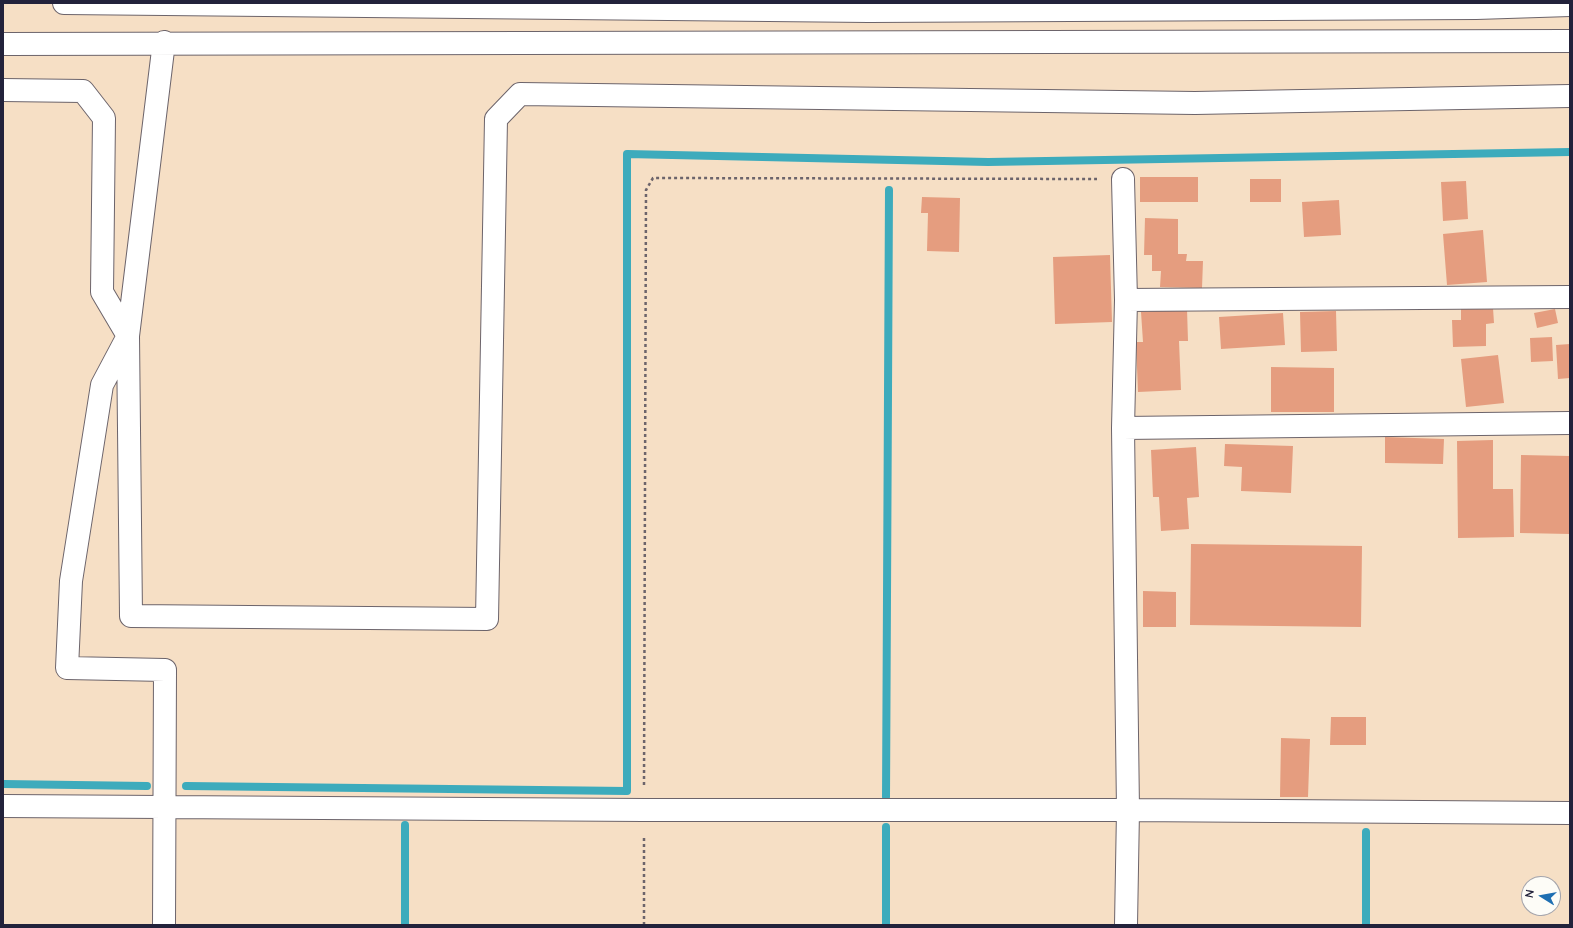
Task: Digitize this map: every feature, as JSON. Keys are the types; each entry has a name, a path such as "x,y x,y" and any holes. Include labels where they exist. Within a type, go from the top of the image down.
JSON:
{"street":[{"path":"64,3 869,12 1476,8 1570,5"},
{"path":"3,44 164,42 1570,41"},
{"path":"164,42 128,336 131,616 487,619 496,118 520,94 1195,103 1570,96"},
{"path":"3,90 83,91 104,118 102,292 128,336"},
{"path":"1123,179 1126,300 1123,428 1128,810 1126,925"},
{"path":"1126,300 1570,297"},
{"path":"128,336 102,385 71,581 67,668 165,670 164,925"},
{"path":"1123,428 1570,423"},
{"path":"3,806 1570,813"}],"path":[{"path":"644,925 646,190 653,178 1123,179"}],"building":[{"path":"1140,177 1198,177 1198,202 1140,202"},
{"path":"1250,179 1281,179 1281,202 1250,202"},
{"path":"1466,181 1468,219 1443,221 1441,182"},
{"path":"922,197 960,198 959,252 927,251 928,213 921,213"},
{"path":"1339,200 1341,235 1304,237 1302,202"},
{"path":"1145,218 1178,219 1178,254 1187,254 1186,261 1203,261 1202,288 1160,287 1161,271 1152,271 1152,255 1144,255"},
{"path":"1483,230 1487,282 1447,285 1443,234"},
{"path":"1110,255 1112,322 1055,324 1053,257"},
{"path":"1493,308 1494,323 1486,324 1486,346 1453,347 1452,320 1461,320 1461,309"},
{"path":"1187,309 1188,341 1179,341 1181,390 1138,392 1136,342 1143,342 1141,312"},
{"path":"1555,309 1558,323 1537,328 1534,313"},
{"path":"1336,311 1337,351 1301,352 1300,312"},
{"path":"1283,313 1285,345 1221,349 1219,317"},
{"path":"1552,337 1553,361 1531,362 1530,338"},
{"path":"1570,344 1570,378 1558,379 1556,345"},
{"path":"1498,355 1504,403 1466,407 1461,359"},
{"path":"1271,367 1334,368 1334,412 1271,412"},
{"path":"1385,437 1444,439 1443,464 1385,463"},
{"path":"1493,440 1493,489 1513,489 1514,537 1458,538 1457,441"},
{"path":"1225,444 1293,446 1291,493 1241,491 1242,467 1224,466"},
{"path":"1196,447 1199,497 1187,498 1189,529 1161,531 1159,497 1153,497 1151,450"},
{"path":"1521,455 1570,456 1570,534 1520,533"},
{"path":"1191,544 1362,546 1361,627 1190,625"},
{"path":"1143,591 1176,592 1176,627 1143,627"},
{"path":"1331,717 1366,717 1366,745 1330,745"},
{"path":"1281,738 1310,739 1308,797 1280,797"}],"waterway":[{"path":"186,786 627,791 627,154 988,162 1570,152"},
{"path":"886,797 889,190"},
{"path":"3,784 147,786"},
{"path":"405,825 405,925"},
{"path":"886,827 886,925"},
{"path":"1366,832 1366,925"}]}
